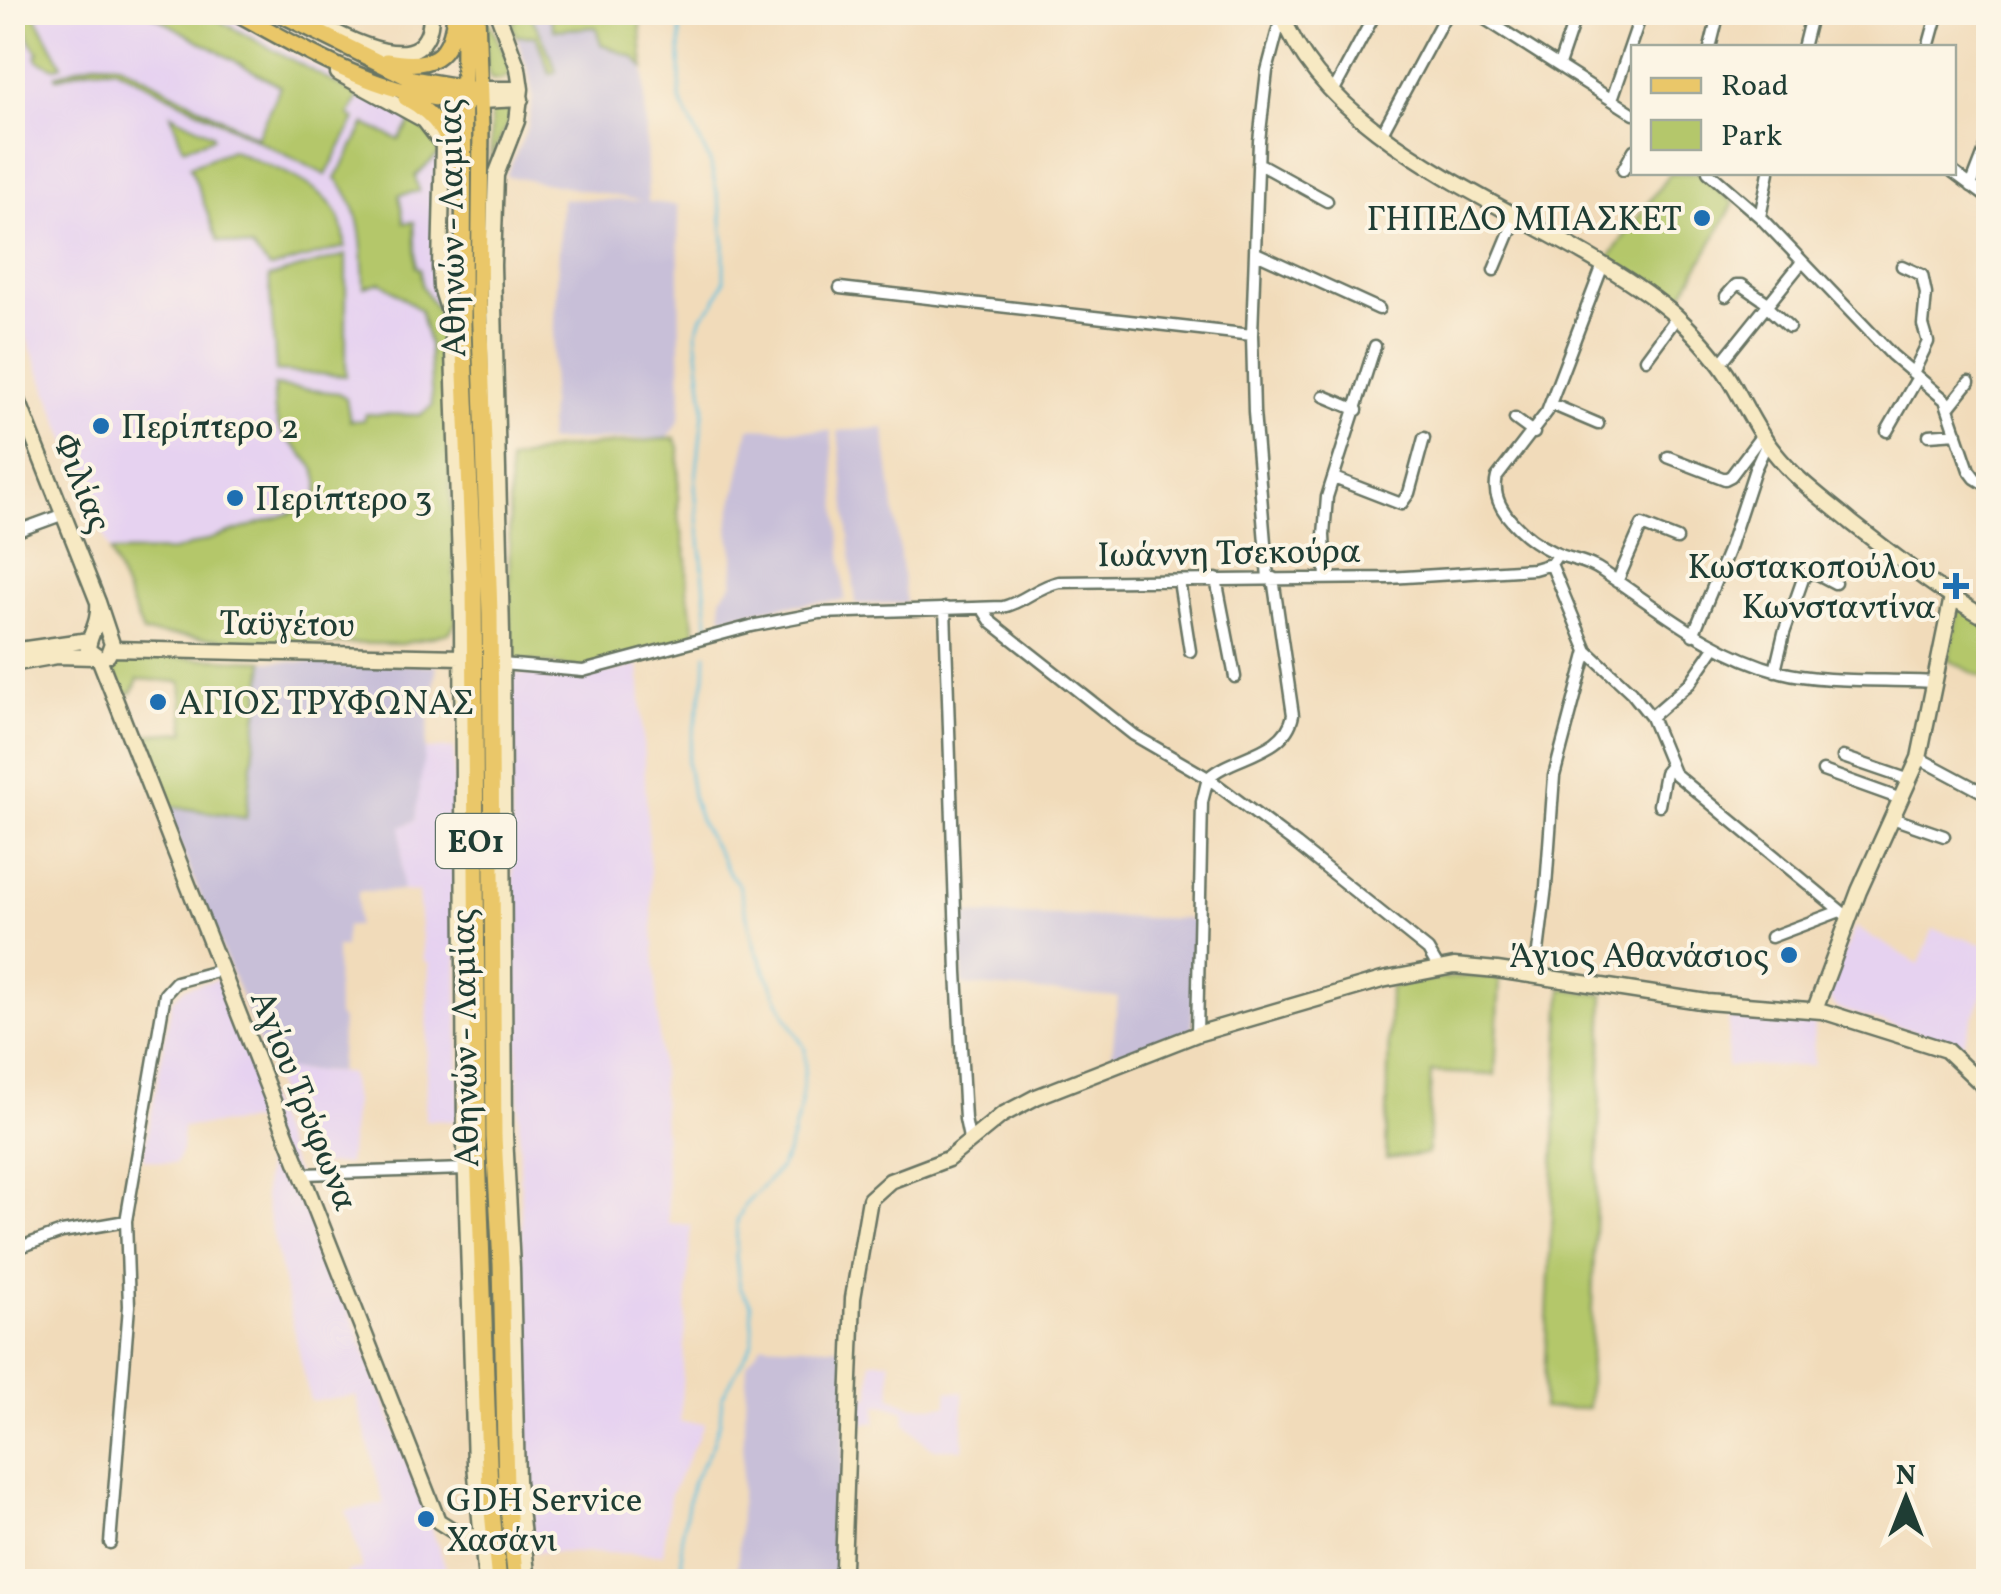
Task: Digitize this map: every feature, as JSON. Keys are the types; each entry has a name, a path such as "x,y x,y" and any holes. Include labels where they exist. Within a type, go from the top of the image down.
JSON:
{"main road":[{"path":"235,12 427,110 438,120 452,148 465,194"},
{"path":"277,12 412,79 472,95"},
{"path":"358,54 401,63 432,61 447,46 455,12"},
{"name":"Αθηνών - Λαμίας","path":"464,12 472,95 490,594 494,1137 506,1489 516,1582"},
{"name":"Αθηνών - Λαμίας","path":"477,12 465,194 463,328 474,584 478,1150 489,1478 499,1582"},
{"path":"381,85 422,96 472,95"}],"street":[{"path":"297,12 363,47 395,52 425,43 431,30 431,12"},
{"path":"498,12 518,68 521,94 517,121 497,168 494,210 505,1135 517,1481 528,1582"},
{"path":"1333,92 1376,12"},
{"path":"1382,133 1447,12"},
{"path":"1474,12 1631,112"},
{"path":"1559,66 1577,12"},
{"path":"1612,99 1642,12"},
{"path":"1711,45 1719,12"},
{"path":"1803,45 1812,12"},
{"path":"1929,45 1938,12"},
{"path":"1282,13 1304,57 1333,92 1415,156 1603,265 1677,318 1720,364 1765,439 1804,484 1952,598 1988,618"},
{"path":"1197,1034 1202,802 1208,778 1274,743 1291,725 1292,715 1270,578 1254,412 1252,335 1258,163 1268,71 1282,13"},
{"path":"310,52 342,76 424,120 442,145 440,267 452,322 461,657 466,1169 475,1464 486,1582"},
{"path":"472,95 521,94"},
{"path":"1971,186 1988,142"},
{"path":"1623,170 1631,155"},
{"path":"1258,163 1327,201"},
{"path":"1956,174 1988,198"},
{"path":"1711,175 1760,218 1949,408 1971,473 1988,486"},
{"path":"1760,218 1768,175"},
{"path":"1494,270 1516,215"},
{"path":"1256,253 1379,309"},
{"path":"1720,364 1802,262"},
{"path":"1603,265 1563,365 1552,404 1534,432 1502,468 1495,490 1516,525 1554,559 1588,651 1652,717 1670,767 1696,794 1844,914"},
{"path":"1887,430 1916,375 1928,342 1923,325 1926,294 1922,275 1902,266"},
{"path":"1726,296 1742,285 1789,327"},
{"path":"840,288 1252,335"},
{"path":"1646,359 1677,318"},
{"path":"1326,578 1325,509 1375,346"},
{"path":"1949,408 1969,382"},
{"name":"Φιλίας","path":"12,385 98,602 101,640"},
{"path":"1324,396 1357,410"},
{"path":"1552,404 1598,424"},
{"path":"1515,419 1534,432"},
{"path":"1930,436 1957,433"},
{"path":"1334,478 1400,504 1409,493 1424,438"},
{"path":"1668,458 1725,478 1765,439"},
{"path":"1693,636 1728,551 1765,439"},
{"path":"12,533 64,514"},
{"path":"1617,582 1642,525 1677,540"},
{"path":"1554,559 1596,567 1693,636 1776,671 1933,682"},
{"name":"Ιωάννη Τσεκούρα","path":"502,664 583,671 751,626 819,613 1016,604 1042,587 1059,582 1468,574 1534,568 1554,559"},
{"path":"1776,671 1804,576 1814,572 1835,583"},
{"path":"1216,579 1235,676"},
{"path":"1180,581 1190,651"},
{"path":"1815,1009 1844,914 1919,758 1952,598"},
{"path":"944,608 964,1119 970,1144"},
{"path":"982,608 992,623 1110,718 1208,778 1428,950 1438,967"},
{"path":"12,664 58,656 106,657 101,640"},
{"name":"Ταϋγέτου","path":"12,651 101,640 461,657"},
{"path":"1652,717 1690,682 1716,648"},
{"path":"1535,976 1554,776 1588,651"},
{"name":"Αγίου Τρύφωνα","path":"96,657 438,1521 456,1533 481,1537"},
{"path":"1843,757 1910,780"},
{"path":"1919,758 1988,795"},
{"path":"1660,804 1665,773 1670,767"},
{"path":"1823,771 1901,799"},
{"path":"1892,818 1944,836"},
{"path":"1772,937 1844,914"},
{"path":"839,1582 843,1567 854,1298 865,1211 878,1188 948,1159 1018,1105 1197,1034 1438,967 1472,967 1708,1002 1815,1009 1946,1050 1988,1090"},
{"path":"110,1543 129,1306 126,1221 165,994 176,982 222,970"},
{"path":"303,1174 466,1169"},
{"path":"12,1250 62,1232 126,1221"}],"shaded area":[{"path":"523,12 639,13 648,202 678,205 681,410 668,438 548,441 562,199 643,201 506,176 528,127 533,97 512,25"},
{"path":"13,13 218,13 419,122 439,144 457,622 449,634 403,645 268,645 142,634 13,303"},
{"path":"749,428 831,431 845,600 783,606 722,618 721,598 733,582 734,556 728,527"},
{"path":"884,428 906,603 856,604 838,431"},
{"path":"264,661 437,665 415,820 401,827 402,891 358,891 357,926 346,926 344,947 336,947 337,1015 342,1020 339,1072 270,1069 164,805 246,817"},
{"path":"639,665 669,1224 691,1225 680,1422 705,1423 670,1496 663,1554 534,1552 526,1410 508,673 586,677"},
{"path":"454,748 459,1118 425,1120 429,964 424,960 418,892 402,891 401,827 415,820 424,750"},
{"path":"960,914 1197,919 1192,1030 1111,1062 1118,997 963,985"},
{"path":"1855,927 1919,964 1933,929 1988,946 1988,981 1960,1050 1923,1034 1839,1009 1831,1002 1828,992"},
{"path":"220,979 451,1581 347,1581 347,1571 363,1569 346,1511 384,1504 356,1396 310,1401 264,1195 268,1120 182,1127 182,1151 175,1164 143,1159 172,1000 184,988"},
{"path":"1729,1014 1814,1019 1813,1066 1727,1066"},
{"path":"270,1069 350,1073 354,1102 348,1164 306,1165"},
{"path":"762,1344 849,1348 838,1567 832,1582 737,1582 747,1364"},
{"path":"871,1361 890,1361 891,1397 911,1406 947,1406 947,1391 963,1392 963,1449 935,1449 926,1444 905,1422 904,1411 890,1406 877,1405 876,1423 857,1423 858,1398 870,1396"}],"green space":[{"path":"21,13 34,13 62,65 54,68 38,60 39,53 31,43"},
{"path":"149,13 205,13 359,96 349,116 355,119 326,175 115,68 91,68 56,78 95,62 118,63 257,137 280,86"},
{"path":"549,13 639,13 644,68 634,57 601,45 596,27 554,30"},
{"path":"485,14 510,64 509,75 501,80 491,79 487,70"},
{"path":"519,14 531,16 556,71 550,74 536,36 516,36 512,25"},
{"path":"491,105 509,106 512,115 491,158"},
{"path":"171,114 212,134 213,138 183,148"},
{"path":"413,119 435,141 439,154 415,176 419,191 399,195 404,223 414,222 416,267 420,269 422,286 444,321 456,622 449,633 402,644 268,643 143,633 110,552 174,551 294,512 316,498 314,469 277,422 274,386 339,393 346,398 350,421 364,420 366,414 420,415 432,406 429,345 420,310 381,282 364,287 357,216 336,179 365,124 399,140"},
{"path":"231,150 306,183 321,195 342,226 345,247 270,268 252,248 218,241 190,166"},
{"path":"1669,175 1700,175 1734,203 1676,307 1608,259"},
{"path":"346,255 346,376 276,371 269,277"},
{"path":"675,438 679,447 678,513 697,640 585,669 510,659 509,461 554,449"},
{"path":"1962,608 1988,622 1988,680 1948,660 1958,611"},
{"path":"122,655 264,661 246,818 164,805 138,738 185,732 181,682 138,679 132,693 122,693 110,662"},
{"path":"1477,976 1500,979 1495,1075 1431,1072 1428,1154 1386,1159 1390,987"},
{"path":"1562,988 1604,995 1588,1409 1543,1408"}],"waterway":[{"path":"680,12 680,100 710,162 724,241 724,281 715,302 702,316 696,334 704,405 695,487 709,633"},
{"path":"683,1582 681,1541 692,1483 712,1446 722,1397 753,1342 751,1304 740,1288 737,1221 744,1206 781,1167 787,1154 800,1110 805,1066 805,1049 755,948 739,885 701,823 692,796 687,762 705,677 706,654"}],"place":[{"name":"ΓΗΠΕΔΟ ΜΠΑΣΚΕΤ","path":"1702,218"},
{"name":"Περίπτερο 2","path":"101,426"},
{"name":"Περίπτερο 3","path":"235,498"},
{"name":"Κωστακοπούλου Κωνσταντίνα","path":"1956,586"},
{"name":"ΑΓΙΟΣ ΤΡΥΦΩΝΑΣ","path":"158,702"},
{"name":"Άγιος Αθανάσιος","path":"1789,955"},
{"name":"GDH Service Χασάνι","path":"426,1519"}]}
